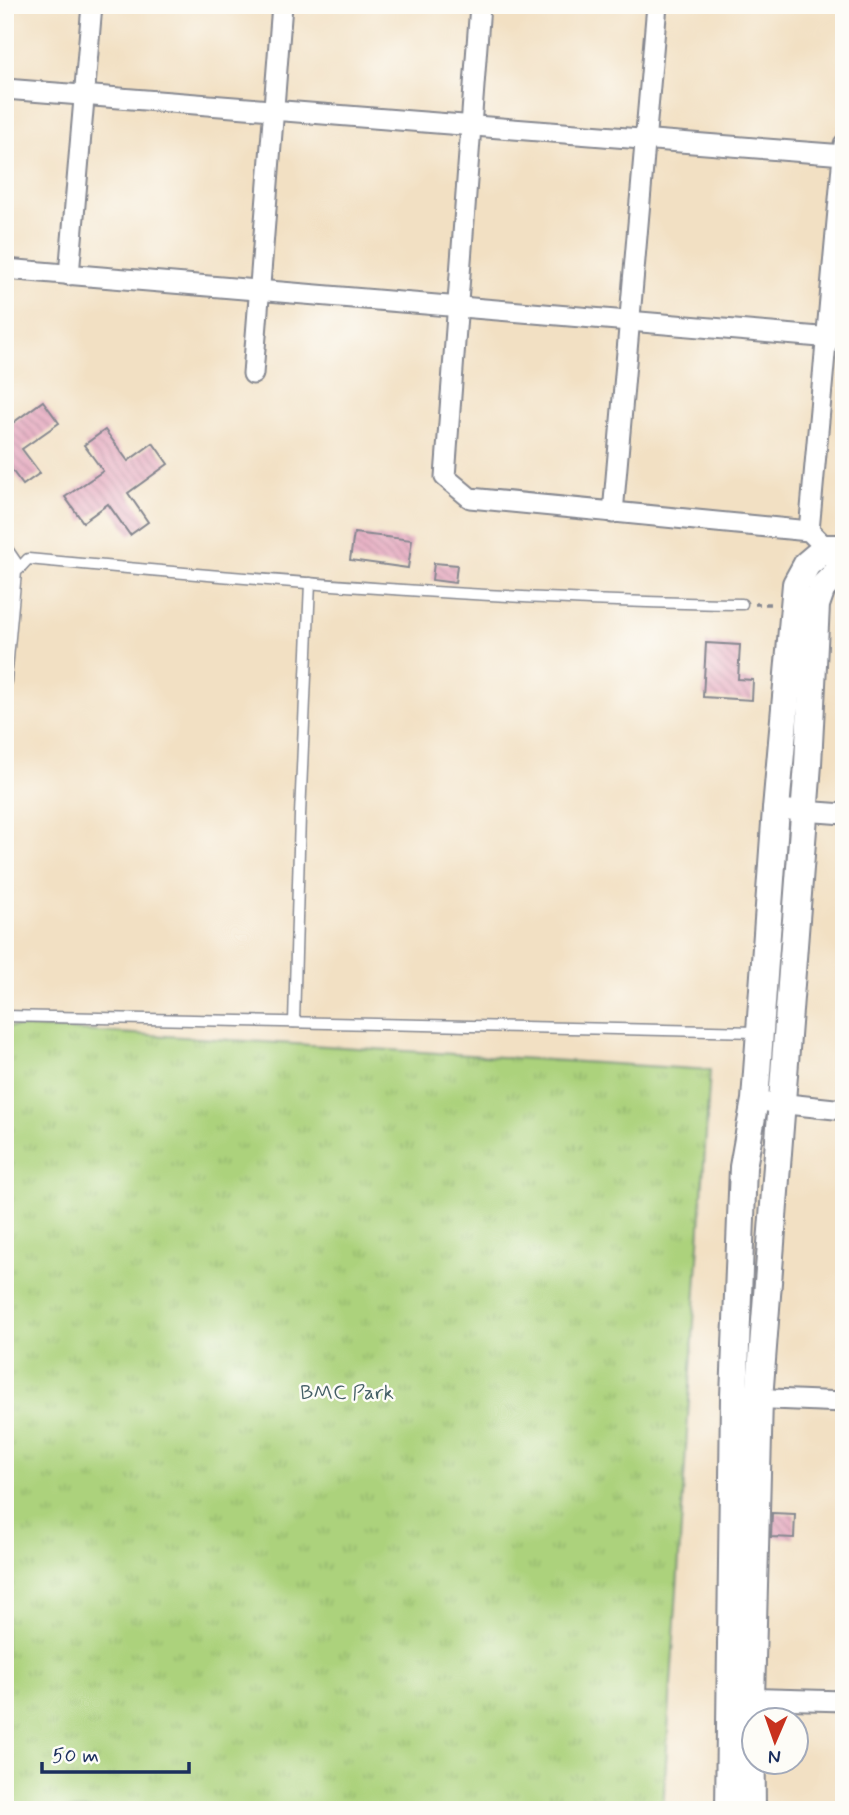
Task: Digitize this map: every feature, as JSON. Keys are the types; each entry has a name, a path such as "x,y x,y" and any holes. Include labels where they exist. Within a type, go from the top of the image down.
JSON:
{"street":[{"path":"69,275 92,5"},
{"path":"253,374 282,5"},
{"path":"480,5 445,477 470,498 613,513 833,553"},
{"path":"613,513 657,5"},
{"path":"5,89 645,139 843,151 836,339 833,553 802,652 780,762 776,809 773,1032 747,1398 740,1698 729,1810"},
{"path":"5,269 836,339"},
{"path":"773,1032 804,812 808,764 802,652 795,605 796,584 807,564 833,553"},
{"path":"780,762 808,764"},
{"path":"776,809 844,814"},
{"path":"768,1102 844,1110"},
{"path":"747,1398 844,1402"},
{"path":"740,1698 844,1701"},
{"path":"740,1698 752,1810"}],"lane":[{"path":"5,546 20,568"},
{"path":"5,691 16,572 28,559 449,593 742,604"},
{"path":"294,1022 310,583"},
{"path":"5,1016 773,1032"}],"path":[{"path":"742,604 795,605"}],"green space":[{"name":"BMC Park","path":"5,1026 710,1070 663,1810 5,1810"}],"building":[{"path":"43,401 59,423 22,449 40,473 23,485 5,461 5,424 7,427"},
{"path":"105,430 128,461 153,443 168,464 128,493 148,522 130,535 108,504 83,522 65,497 103,471 84,445"},
{"path":"354,533 412,540 408,568 350,560"},
{"path":"434,563 457,565 455,583 432,580"},
{"path":"706,643 740,645 738,679 753,680 752,700 703,697"},
{"path":"772,1513 795,1514 794,1538 771,1537"}]}
